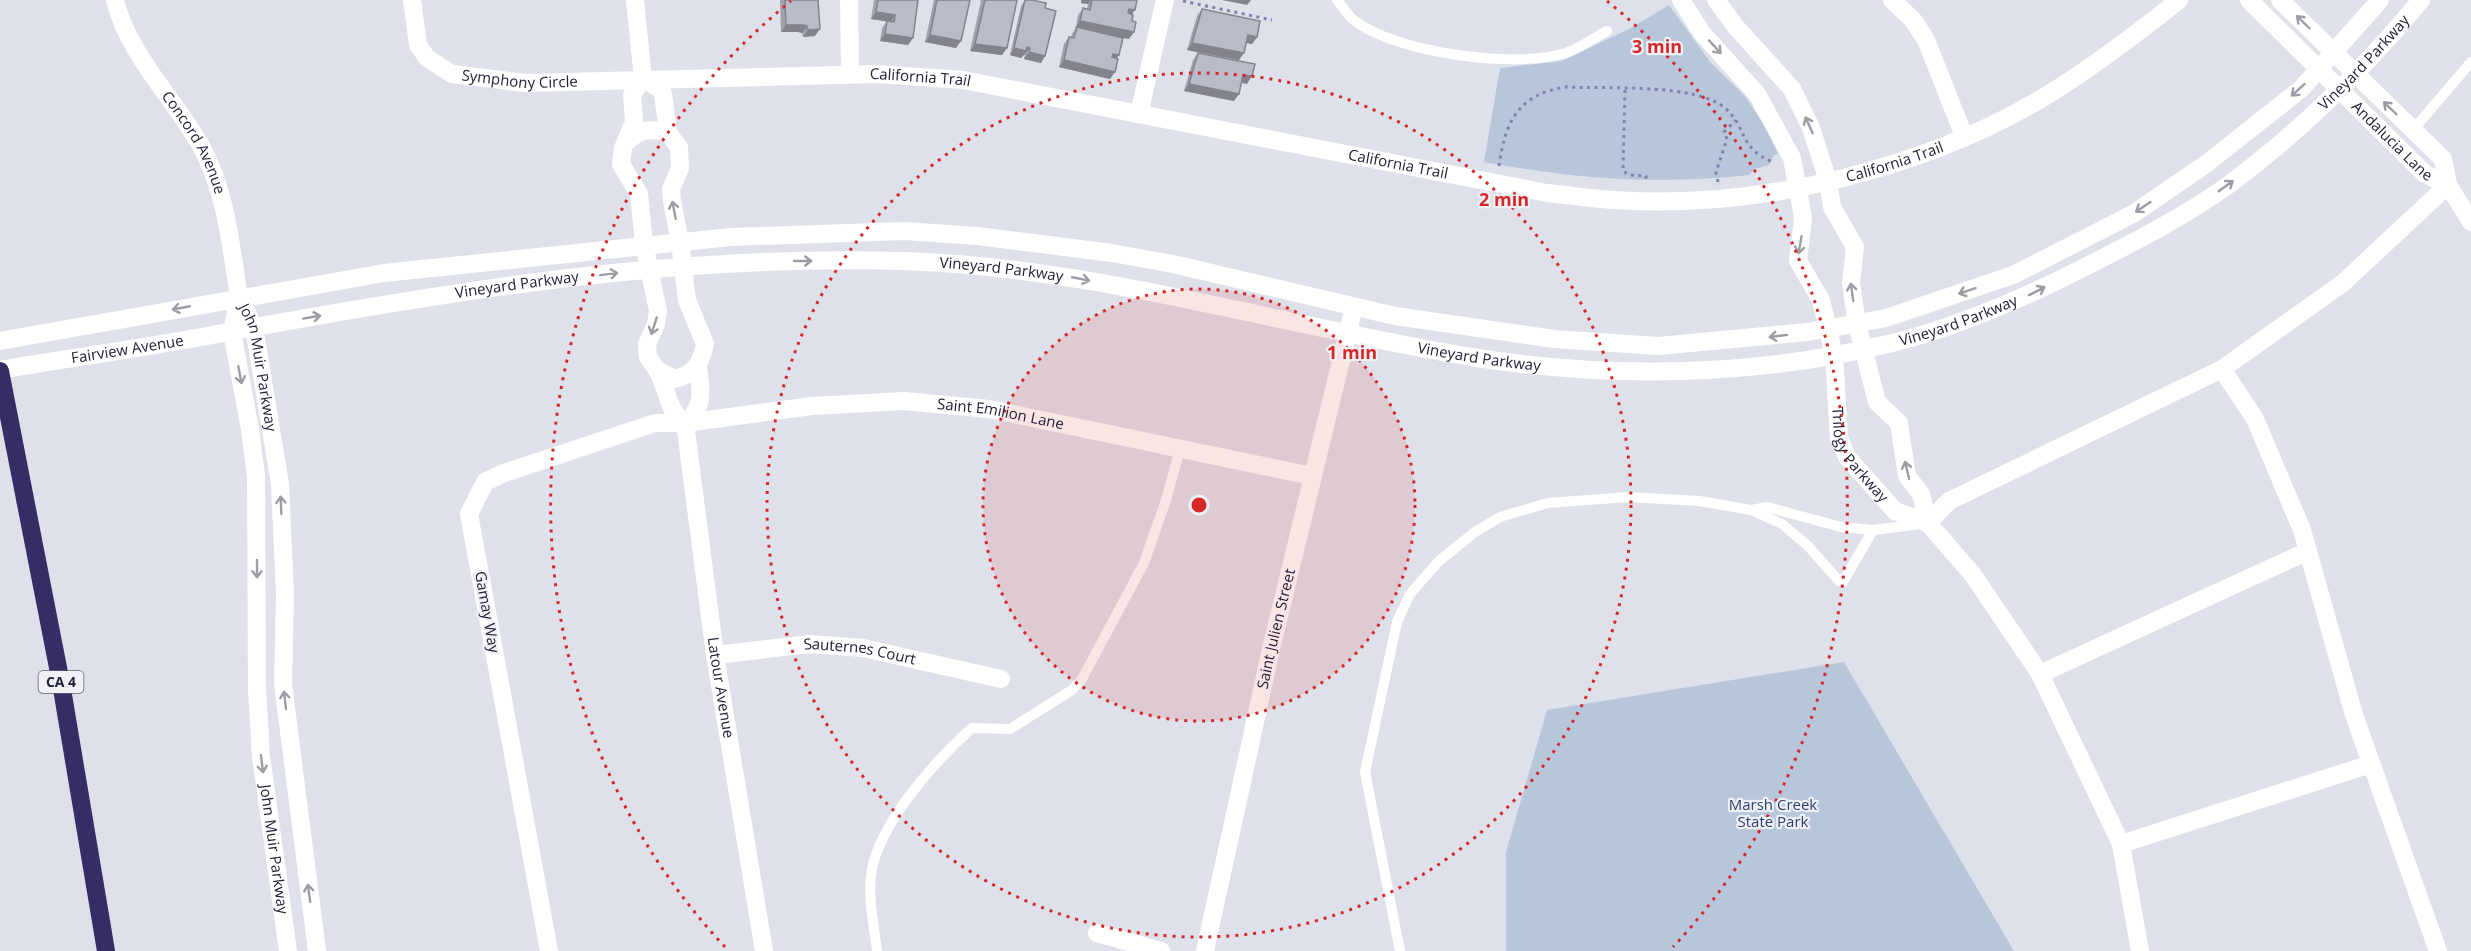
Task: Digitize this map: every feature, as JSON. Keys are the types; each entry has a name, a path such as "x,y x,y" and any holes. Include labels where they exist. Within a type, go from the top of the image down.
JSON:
{"highway":[{"name":"CA 4","path":"0,370 61,683 106,951"}],"street":[{"name":"Concord Avenue","path":"116,0 132,41 202,148 224,208 239,297"},
{"name":"Symphony Circle","path":"412,0 418,45 427,58 452,74 525,83 643,80"},
{"path":"635,0 643,80 659,88 663,94 668,133 679,147 681,158 671,189 687,300 705,344 698,367 699,406 696,414 685,423"},
{"path":"849,0 850,74"},
{"path":"1139,114 1165,0"},
{"name":"Trilogy Parkway","path":"1681,0 1702,33 1766,106 1792,158 1803,218 1798,261 1818,292 1834,355 1839,438 1847,457 1895,511 1928,523"},
{"name":"Trilogy Parkway","path":"1716,0 1736,27 1792,89 1811,128 1828,181 1832,207 1855,247 1851,283 1857,324 1877,402 1899,423 1907,476 1921,494 1928,523"},
{"path":"1892,0 1913,20 1926,40 1964,136"},
{"name":"California Trail","path":"643,80 850,74 963,80 1496,183 1593,198 1645,200 1720,198 1797,187 1868,171 1964,136 2053,92 2132,37 2179,0"},
{"name":"Andalucia Lane","path":"2249,0 2425,174 2448,185"},
{"name":"Andalucia Lane","path":"2278,0 2443,159 2448,185 2471,222"},
{"name":"Vineyard Parkway","path":"239,297 384,273 644,244 812,232 905,231 1055,244 1163,262 1354,307 1478,330 1554,339 1658,346 1827,329 1886,318 2013,275 2133,214 2206,164 2301,89 2380,0"},
{"name":"Vineyard Parkway","path":"254,327 388,303 648,270 749,261 903,261 1051,273 1472,357 1554,367 1651,372 1775,363 1834,355 1896,343 2024,298 2149,235 2225,187 2321,109 2421,0"},
{"name":"Latour Avenue","path":"643,80 632,95 634,122 621,164 639,194 648,270 658,311 656,324 646,350 666,386 669,407 685,423 716,655 764,951"},
{"path":"627,142 642,131 657,130 668,133"},
{"path":"2140,951 2121,844 2040,674 1973,575 1928,523 1949,501 2222,369 2343,283 2448,185"},
{"name":"John Muir Parkway","path":"239,297 254,327 280,484 285,595 283,684 317,951"},
{"name":"John Muir Parkway","path":"239,297 232,332 250,429 256,476 257,690 260,745 288,951"},
{"name":"Fairview Avenue","path":"0,342 239,297"},
{"name":"Saint Julien Street","path":"1205,951 1312,476 1354,307"},
{"name":"Fairview Avenue","path":"0,370 254,327"},
{"path":"657,369 674,379 684,377 698,367"},
{"path":"2222,369 2255,419 2302,530 2354,715 2438,951"},
{"name":"Saint Emilion Lane","path":"685,423 813,406 904,401 989,409 1312,476"},
{"name":"Gamay Way","path":"549,951 469,514 485,482 504,473 656,423 685,423"},
{"path":"2040,674 2308,551"},
{"name":"Sauternes Court","path":"716,655 810,644 863,648 1001,679"},
{"path":"2121,844 2371,764"},
{"path":"1097,933 1161,951"}],"lane":[{"path":"1337,0 1355,21 1384,37 1467,57 1496,61 1566,53 1607,32"},
{"path":"2263,13 2278,0"},
{"path":"2402,151 2471,62"},
{"path":"877,951 872,873 891,820 972,728 1010,729 1072,690 1082,679 1144,563 1166,500 1180,448"},
{"path":"1401,951 1365,772 1397,622 1410,594 1439,561 1474,532 1500,517 1548,503 1628,497 1699,501 1751,510 1782,524 1807,544 1839,581 1843,582 1873,530"},
{"path":"1751,510 1767,507 1841,526 1873,530 1928,523"}],"path":[{"path":"1177,0 1272,20"},
{"path":"1496,183 1502,143 1509,123 1532,97 1549,90 1566,87 1702,95 1727,109 1736,120 1748,147 1761,158 1774,163"},
{"path":"1626,90 1623,171 1629,175 1646,176 1645,200"},
{"path":"1720,198 1716,172 1727,139 1724,132 1736,120"}],"green space":[{"path":"1669,5 1711,63 1744,95 1765,126 1778,154 1774,155 1769,165 1754,169 1749,175 1648,180 1552,173 1484,162 1500,68 1562,61 1631,28"},
{"name":"Marsh Creek State Park","path":"1844,662 2014,951 1506,951 1506,852 1547,710"}],"building":[{"path":"785,0 818,0 820,29 808,30 807,26 803,25 786,25"},
{"path":"878,0 918,0 913,38 885,34 887,21 894,22 895,15 876,12"},
{"path":"937,0 970,0 961,41 930,35"},
{"path":"985,0 1017,0 1007,48 975,44"},
{"path":"1025,0 1046,3 1045,8 1056,11 1045,56 1029,52 1030,48 1027,47 1026,51 1014,48"},
{"path":"1092,0 1137,0 1135,10 1129,9 1128,13 1133,15 1132,21 1136,22 1134,32 1080,21 1083,8 1090,10"},
{"path":"1202,9 1260,21 1257,37 1248,35 1244,53 1192,43"},
{"path":"1077,27 1123,38 1119,55 1113,54 1112,57 1118,59 1115,72 1064,60 1069,37 1074,38"},
{"path":"1198,53 1255,64 1252,76 1243,75 1239,94 1189,84"}]}
